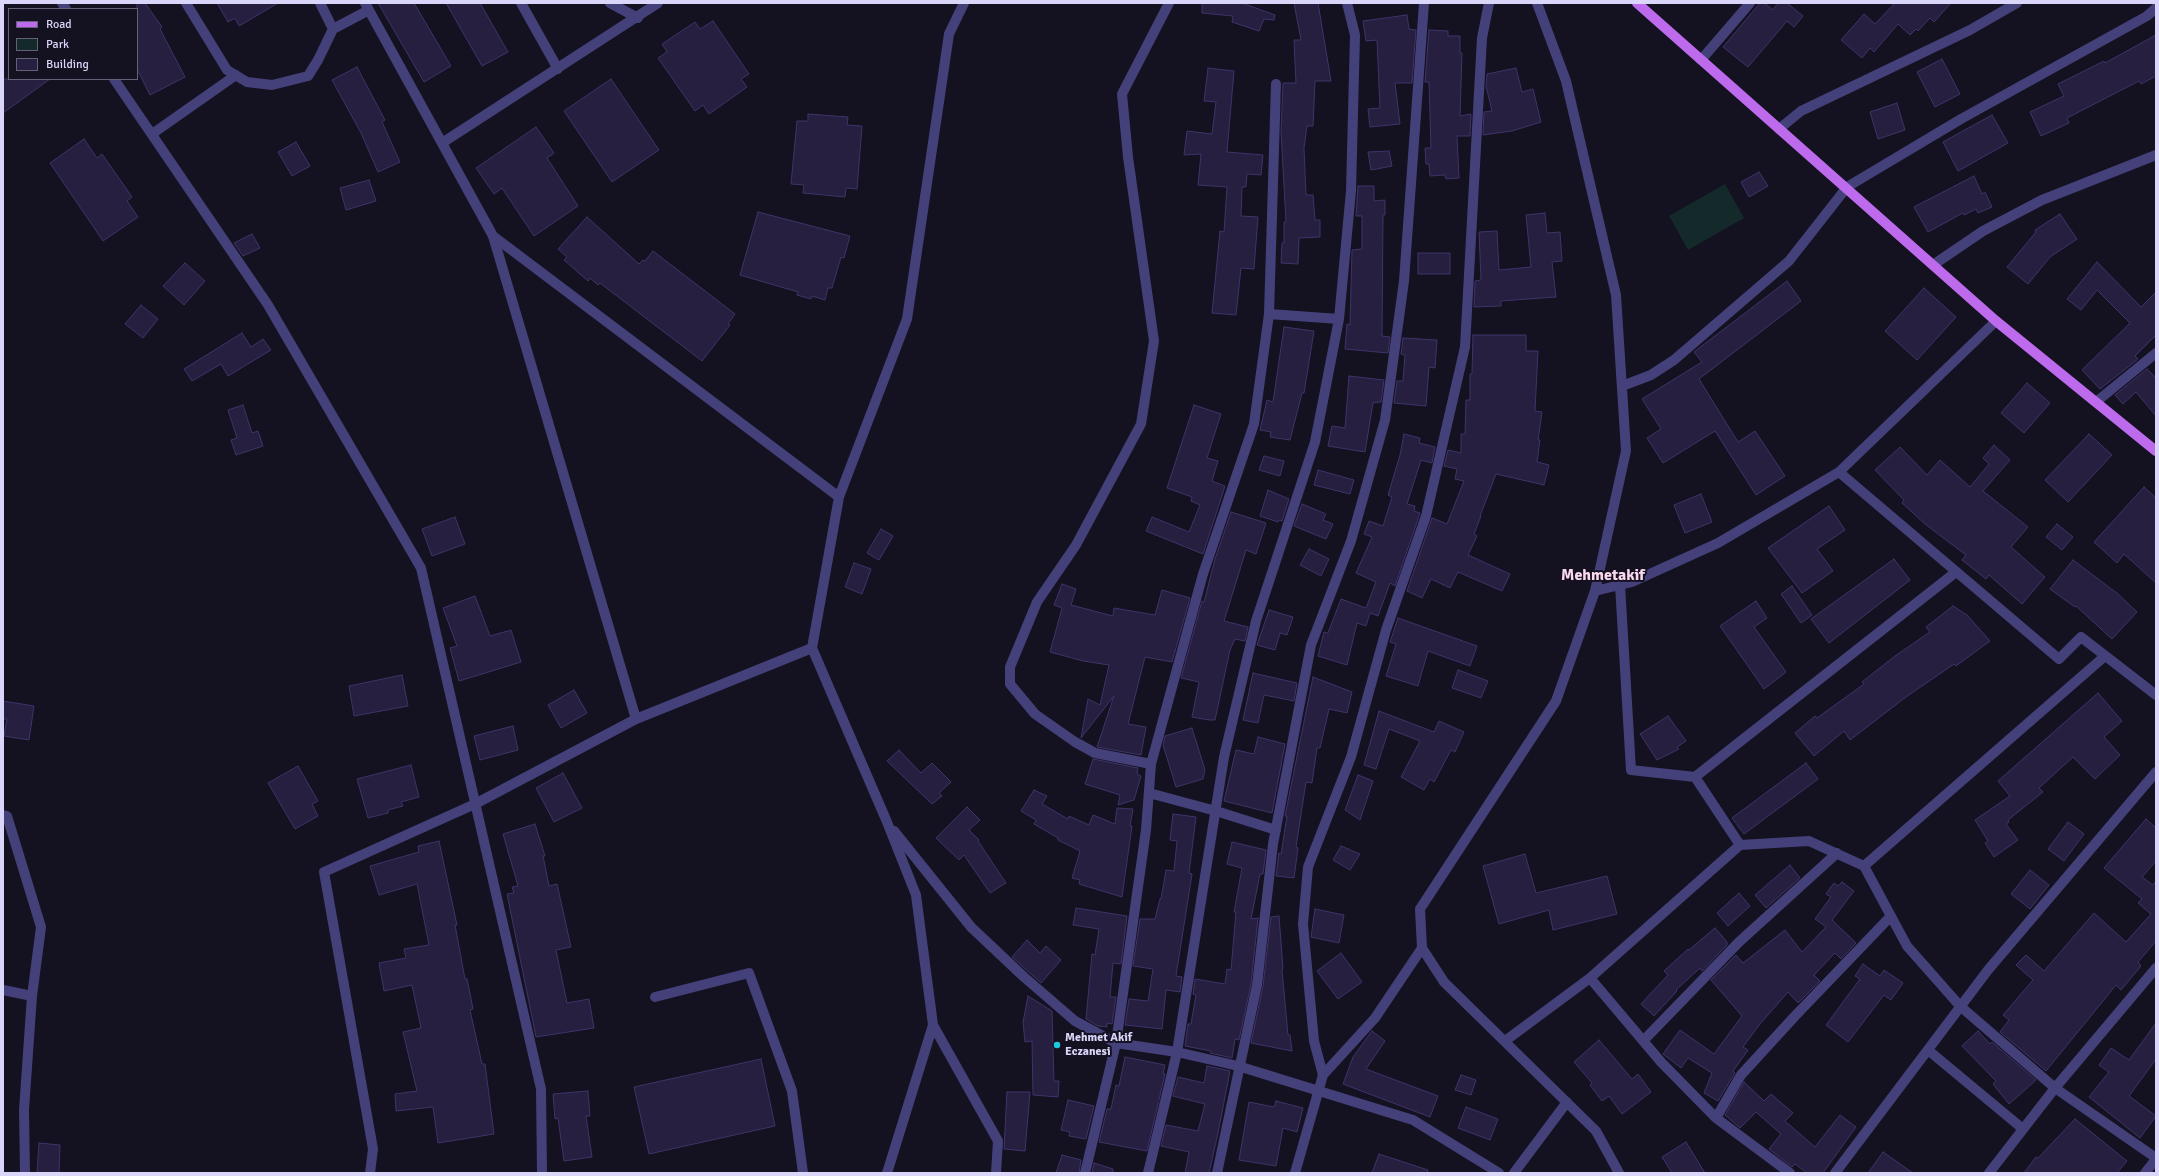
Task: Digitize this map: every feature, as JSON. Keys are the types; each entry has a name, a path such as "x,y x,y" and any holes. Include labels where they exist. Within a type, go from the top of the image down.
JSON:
{"main road":[{"path":"1637,3 1847,187 1996,321 2156,451"}],"street":[{"path":"186,3 227,70 247,82 272,85 308,76 333,29 367,7 493,236 636,719"},
{"path":"320,3 333,29"},
{"path":"521,3 558,69"},
{"path":"610,3 638,18"},
{"path":"442,143 638,18 658,3"},
{"path":"964,3 949,34 907,319 839,497 812,648 887,822 916,895 933,1025 998,1141 996,1173"},
{"path":"1151,764 1095,753 1075,742 1035,714 1010,684 1010,667 1037,602 1076,545 1141,424 1154,341 1128,157 1122,94 1169,3"},
{"path":"1148,1173 1177,1052 1224,757 1256,621 1315,442 1339,318 1351,191 1355,35 1347,3"},
{"path":"1217,1173 1238,1066 1257,985 1276,830 1311,645 1351,541 1385,420 1404,281 1424,3"},
{"path":"1295,1173 1323,1075 1314,1041 1303,924 1308,867 1351,757 1386,630 1426,516 1466,347 1482,38 1489,3"},
{"path":"1537,3 1566,81 1616,295 1626,451 1595,591 1556,701 1420,909 1422,948 1444,982 1596,1131 1619,1173"},
{"path":"1701,60 1750,3"},
{"path":"1779,129 1807,108 1970,30 2017,3"},
{"path":"1622,386 1651,375 1674,360 1789,261 1847,187 1961,118 2147,16 2156,8"},
{"path":"152,134 236,75"},
{"path":"115,80 268,305 421,568 541,1089 542,1173"},
{"path":"1085,1173 1116,1044 1146,830 1151,764 1203,574 1254,424 1269,314 1276,84"},
{"path":"1933,265 1983,231 2042,200 2156,155"},
{"path":"493,236 839,497"},
{"path":"1269,314 1339,318"},
{"path":"1595,591 1632,582 1718,543 1839,472 1996,321"},
{"path":"2096,402 2156,353"},
{"path":"1839,472 2059,659 2081,637 2156,695"},
{"path":"1620,585 1630,770 1695,777 1956,572"},
{"path":"370,1173 373,1149 324,872 475,804 636,719 812,648"},
{"path":"1864,866 2105,656"},
{"path":"1835,1173 1960,1006 2156,772"},
{"path":"1695,777 1740,845"},
{"path":"1149,793 1216,811 1276,830"},
{"path":"3,815 8,816 41,927 32,996 24,1110 25,1173"},
{"path":"887,822 971,927 1024,977 1075,1021 1116,1044 1177,1052 1238,1066 1413,1120 1486,1170 1499,1173"},
{"path":"1505,1041 1590,978 1740,845 1809,841 1864,866 1907,946 1960,1006 2055,1088 2156,1159 2145,1173"},
{"path":"1643,1040 1739,942 1837,853"},
{"path":"1716,1118 1742,1075 1795,1016 1891,916"},
{"path":"1323,1075 1375,1018 1422,948"},
{"path":"1989,1173 2055,1088 2156,968"},
{"path":"655,996 749,973 792,1090 803,1173"},
{"path":"1590,978 1643,1040 1716,1118 1790,1173"},
{"path":"3,990 32,996"},
{"path":"887,1173 933,1025"},
{"path":"1928,1050 2022,1130"},
{"path":"1514,1173 1567,1102"}],"green space":[{"path":"1725,184 1744,218 1688,250 1669,216"}],"building":[{"path":"137,3 145,3 162,27 160,29 185,77 150,95 138,71"},
{"path":"217,3 278,3 239,26 235,18 228,22"},
{"path":"378,3 414,3 451,66 424,82"},
{"path":"446,3 480,3 508,52 482,66"},
{"path":"1202,3 1242,3 1275,15 1274,20 1264,19 1259,31 1232,22 1233,16 1202,13"},
{"path":"1294,3 1318,3 1331,81 1315,81 1313,126 1307,126 1304,148 1306,195 1313,195 1315,220 1320,220 1320,237 1299,238 1298,264 1281,263 1282,243 1284,243 1284,222 1286,222 1281,132 1283,83 1296,83 1294,40 1301,40"},
{"path":"1760,3 1764,3 1773,10 1778,3 1787,3 1803,16 1794,27 1787,21 1748,67 1723,47"},
{"path":"1895,3 1951,3 1934,22 1930,18 1918,31 1916,29 1910,35 1898,24 1874,52 1870,48 1862,58 1841,40 1864,14 1875,24"},
{"path":"1407,15 1409,29 1416,30 1412,83 1395,83 1400,124 1370,127 1368,109 1380,108 1377,40 1366,41 1363,21"},
{"path":"713,21 749,74 741,79 747,87 709,114 703,105 695,111 658,58 667,52 662,44 695,22 700,29"},
{"path":"1429,30 1448,31 1448,36 1460,36 1460,53 1462,53 1460,116 1471,114 1470,136 1457,136 1459,178 1446,179 1445,175 1430,176 1429,164 1426,164 1425,148 1431,148 1429,82 1425,82"},
{"path":"2156,35 2156,76 2141,84 2139,81 2067,118 2069,123 2041,136 2030,112 2064,96 2058,84 2104,61 2105,63"},
{"path":"1942,59 1960,94 1935,107 1917,72"},
{"path":"357,67 385,120 382,122 400,162 378,172 361,133 332,80"},
{"path":"1208,68 1234,71 1227,152 1263,155 1261,175 1247,174 1246,187 1242,187 1241,216 1258,217 1254,269 1241,268 1236,315 1212,313 1220,231 1224,232 1227,187 1198,185 1201,154 1184,155 1187,131 1212,134 1216,102 1204,101"},
{"path":"1516,68 1522,92 1533,89 1541,122 1512,131 1483,135 1484,112 1492,111 1486,86 1487,74"},
{"path":"3,79 49,80 3,113"},
{"path":"611,79 659,150 612,182 564,111"},
{"path":"1897,103 1905,130 1878,139 1870,112"},
{"path":"808,114 848,117 847,125 862,126 857,189 846,188 845,197 803,193 804,185 791,184 797,121 808,121"},
{"path":"1992,115 2008,143 1958,171 1943,142"},
{"path":"536,127 554,153 547,158 578,206 534,236 502,188 494,194 476,168"},
{"path":"84,139 97,158 102,154 132,197 127,201 138,217 103,241 50,163"},
{"path":"296,142 310,166 292,176 278,152"},
{"path":"1389,151 1392,166 1371,170 1368,152"},
{"path":"1759,172 1768,186 1749,197 1741,182"},
{"path":"1974,176 1982,194 1985,192 1992,207 1978,213 1976,209 1964,215 1963,213 1928,232 1914,207"},
{"path":"369,180 376,201 346,210 340,188"},
{"path":"1358,186 1374,186 1374,201 1385,200 1385,215 1383,215 1382,336 1390,337 1388,353 1345,349 1347,324 1350,325 1352,250 1362,249 1362,216 1356,216"},
{"path":"758,212 850,236 844,258 841,257 832,288 828,288 825,300 812,296 811,299 797,295 798,292 740,275"},
{"path":"1545,213 1547,233 1560,232 1562,261 1552,262 1556,297 1501,301 1501,306 1474,307 1475,281 1481,280 1479,232 1497,231 1499,270 1531,267 1526,215"},
{"path":"2060,214 2077,239 2050,257 2028,284 2007,267 2036,232 2035,230"},
{"path":"587,217 639,264 643,260 645,261 653,251 735,314 728,324 730,325 702,361 600,283 598,285 590,278 588,281 564,260 567,257 558,249"},
{"path":"252,234 260,248 243,256 234,243"},
{"path":"1418,253 1450,253 1450,274 1418,274"},
{"path":"2097,262 2141,307 2156,292 2156,335 2135,356 2138,359 2100,389 2082,370 2130,323 2097,290 2081,310 2067,299"},
{"path":"185,263 205,281 184,305 163,286"},
{"path":"1787,281 1801,301 1699,379 1738,442 1755,431 1785,476 1756,495 1715,431 1663,463 1647,438 1661,429 1642,399 1702,362 1694,352"},
{"path":"1924,288 1956,317 1917,360 1885,331"},
{"path":"141,305 158,319 143,338 125,324"},
{"path":"1284,327 1314,331 1304,393 1302,393 1290,440 1270,437 1271,432 1260,430 1267,400 1273,402"},
{"path":"242,333 251,347 263,339 271,350 228,376 221,364 192,381 184,369"},
{"path":"1473,335 1526,335 1526,351 1538,351 1535,411 1542,412 1537,462 1549,465 1544,485 1496,474 1480,516 1474,534 1477,536 1468,555 1510,574 1502,591 1458,572 1450,588 1431,579 1422,598 1407,591 1432,518 1447,524 1464,481 1455,479 1457,469 1444,466 1448,450 1461,453 1461,434 1465,434 1466,400 1470,400"},
{"path":"1403,338 1437,340 1435,368 1429,367 1426,406 1394,403 1397,381 1403,381 1405,355 1401,354"},
{"path":"2147,369 2156,378 2156,416 2136,392 2123,404 2115,395"},
{"path":"1349,376 1384,380 1381,402 1373,403 1365,452 1328,446 1332,426 1345,428"},
{"path":"2027,383 2050,403 2024,433 2001,413"},
{"path":"243,405 252,433 258,431 263,446 236,455 231,440 237,438 228,410"},
{"path":"1194,405 1221,414 1207,458 1218,461 1212,481 1225,486 1203,554 1146,531 1152,517 1189,532 1200,505 1191,501 1192,497 1167,488"},
{"path":"1404,434 1420,438 1419,443 1435,447 1432,463 1421,460 1407,504 1415,506 1414,511 1420,513 1395,586 1390,583 1378,616 1370,613 1366,626 1357,623 1347,665 1318,656 1324,632 1328,633 1341,599 1366,608 1376,582 1356,573 1372,537 1364,534 1369,521 1383,526 1392,497 1388,495 1400,455"},
{"path":"2089,434 2112,455 2068,502 2045,480"},
{"path":"1994,445 2010,460 1983,491 2028,527 2011,547 2045,577 2022,604 1989,575 1986,579 1962,560 1966,555 1925,524 1902,503 1904,500 1875,470 1900,447 1927,475 1940,460 1970,487 1989,464 1983,458"},
{"path":"1264,456 1284,461 1280,476 1259,470"},
{"path":"1318,470 1354,480 1350,494 1314,485"},
{"path":"2144,487 2156,498 2156,583 2124,554 2117,563 2094,542"},
{"path":"1268,490 1289,499 1282,521 1279,520 1278,522 1260,516"},
{"path":"1701,494 1712,522 1685,533 1674,505"},
{"path":"1302,504 1326,514 1323,520 1333,524 1326,539 1294,526"},
{"path":"1829,506 1845,530 1817,549 1833,571 1802,593 1768,548"},
{"path":"1231,512 1266,523 1256,554 1246,550 1224,621 1248,627 1245,641 1235,639 1230,650 1215,720 1209,720 1192,717 1199,682 1181,678 1202,601 1204,602 1215,559"},
{"path":"455,517 465,544 432,556 422,529"},
{"path":"2057,524 2073,537 2062,550 2046,537"},
{"path":"881,529 893,536 879,560 867,553"},
{"path":"1309,549 1329,559 1321,576 1300,565"},
{"path":"1894,559 1910,580 1829,643 1811,619"},
{"path":"2073,560 2118,594 2137,612 2112,639 2076,606 2075,607 2050,589"},
{"path":"854,563 871,569 862,594 845,587"},
{"path":"1062,584 1076,589 1071,605 1113,616 1114,608 1155,615 1162,590 1190,598 1172,662 1145,657 1128,724 1146,727 1141,755 1097,747 1114,696 1081,738 1088,699 1100,705 1109,665 1083,661 1050,652 1062,608 1054,605"},
{"path":"1792,586 1812,615 1801,623 1781,594"},
{"path":"475,596 490,636 511,630 521,662 459,681 450,648 457,646 443,608"},
{"path":"1756,601 1767,618 1754,627 1786,672 1764,689 1720,626"},
{"path":"1953,606 1967,615 1990,641 1956,666 1954,664 1906,697 1850,740 1844,731 1814,756 1795,733 1815,716 1817,718 1864,684 1862,682 1895,656 1930,632 1926,627"},
{"path":"1269,610 1293,617 1287,635 1280,633 1275,650 1257,645"},
{"path":"1398,618 1477,646 1470,666 1428,651 1418,686 1386,676 1396,644 1390,642"},
{"path":"1458,670 1488,681 1481,698 1452,688"},
{"path":"1253,673 1297,683 1294,701 1264,695 1258,723 1243,720"},
{"path":"402,675 408,706 354,716 349,686"},
{"path":"1313,677 1352,692 1347,713 1329,709 1320,748 1317,748 1312,783 1306,782 1296,847 1298,848 1294,878 1276,876 1287,816 1285,816"},
{"path":"574,690 587,713 561,728 548,705"},
{"path":"2098,693 2122,721 2104,737 2120,755 2095,779 2073,757 2039,788 2043,792 2008,820 2009,822 2006,824 2018,840 1994,857 1985,843 1988,841 1975,820 2010,796 1998,781"},
{"path":"3,701 34,706 29,740 4,736 7,719 3,719"},
{"path":"1379,711 1434,732 1439,721 1464,732 1455,752 1451,750 1434,782 1430,779 1424,790 1401,777 1420,741 1389,729 1376,769 1364,765"},
{"path":"1668,716 1686,741 1677,747 1679,749 1657,760 1640,734"},
{"path":"513,726 518,750 480,760 474,736"},
{"path":"1192,728 1205,770 1203,779 1176,787 1163,745 1165,736"},
{"path":"1258,737 1285,744 1272,813 1224,801 1236,750 1254,754"},
{"path":"899,750 921,773 932,763 951,782 939,793 942,796 932,804 887,761"},
{"path":"1093,759 1138,768 1137,774 1141,776 1134,800 1118,805 1120,795 1085,784"},
{"path":"1806,763 1818,779 1744,834 1732,818"},
{"path":"411,765 419,797 401,802 403,806 388,810 388,813 368,818 357,779"},
{"path":"298,766 318,801 312,804 318,816 295,829 268,783"},
{"path":"563,773 582,808 554,822 536,788"},
{"path":"1358,775 1373,781 1360,820 1345,810"},
{"path":"1034,790 1047,796 1042,804 1068,819 1069,816 1089,825 1093,815 1115,824 1117,808 1133,809 1122,897 1079,884 1080,880 1072,878 1080,851 1058,840 1058,838 1034,824 1036,820 1021,811"},
{"path":"967,807 980,820 969,830 979,840 978,841 1006,883 990,893 964,855 959,860 936,838"},
{"path":"1173,814 1196,817 1189,873 1192,874 1176,976 1182,977 1180,992 1166,990 1162,1029 1125,1025 1129,999 1148,1001 1153,969 1133,966 1140,919 1155,919 1161,899 1166,870 1174,871 1177,841 1170,840"},
{"path":"2146,819 2156,828 2156,861 2142,877 2153,885 2156,881 2156,941 2138,962 2141,966 2121,990 2116,985 2046,1071 2000,1032 2009,1020 2003,1015 2033,980 2016,965 2026,955 2044,971 2094,913 2126,942 2151,914 2138,903 2142,899 2104,868"},
{"path":"2068,822 2084,834 2064,861 2048,849"},
{"path":"535,824 545,856 543,856 549,886 557,884 571,947 556,950 567,1003 589,999 594,1028 536,1037 507,894 514,893 512,887 518,886 503,834"},
{"path":"439,841 457,925 455,925 465,979 467,979 473,1009 470,1010 482,1064 485,1064 494,1134 438,1143 433,1107 396,1111 395,1094 417,1091 403,1032 421,1028 412,985 384,991 379,963 406,958 404,949 429,945 417,884 379,895 370,866 419,852 418,846"},
{"path":"1232,842 1266,850 1263,874 1260,874 1251,919 1258,918 1251,984 1239,1040 1235,1039 1232,1058 1210,1053 1211,1051 1185,1046 1188,1024 1191,1024 1196,995 1193,994 1195,979 1225,984 1227,969 1231,970 1236,912 1234,912 1242,868 1227,864"},
{"path":"1341,846 1360,854 1350,870 1333,860"},
{"path":"1525,854 1536,893 1607,876 1617,914 1553,930 1549,910 1499,924 1483,866"},
{"path":"1790,865 1800,878 1766,908 1755,895"},
{"path":"2030,870 2049,885 2030,909 2011,894"},
{"path":"1842,882 1854,891 1832,920 1856,943 1841,959 1835,953 1814,975 1820,981 1798,1003 1788,992 1760,1024 1743,1047 1748,1050 1733,1071 1735,1073 1718,1101 1704,1093 1712,1073 1688,1058 1681,1068 1663,1054 1680,1030 1714,1054 1742,1016 1711,980 1736,955 1743,963 1785,930 1802,952 1826,927 1815,919 1831,897 1826,894 1834,883 1838,886"},
{"path":"1739,893 1750,906 1728,926 1717,913"},
{"path":"1076,908 1127,916 1121,964 1113,963 1110,997 1116,997 1112,1024 1107,1023 1107,1027 1098,1026 1086,1019 1092,954 1095,955 1099,929 1073,925"},
{"path":"1315,909 1344,915 1339,943 1311,937"},
{"path":"1279,916 1288,1035 1290,1035 1292,1051 1251,1043 1263,986 1271,917"},
{"path":"1715,928 1727,942 1727,945 1702,971 1700,968 1676,990 1677,991 1654,1016 1641,1004 1668,975 1664,971 1688,949 1689,950"},
{"path":"1027,940 1040,953 1046,946 1061,960 1041,983 1012,957"},
{"path":"1341,953 1362,982 1338,999 1317,971"},
{"path":"1863,964 1880,976 1884,970 1903,983 1891,1000 1884,995 1848,1042 1826,1025 1860,979 1855,976"},
{"path":"1028,996 1052,1011 1054,1081 1059,1081 1058,1097 1033,1095 1032,1041 1025,1042 1023,1022"},
{"path":"2156,1023 2156,1059 2129,1096 2156,1116 2140,1138 2089,1097 2109,1072 2099,1065 2111,1048 2129,1060"},
{"path":"1372,1031 1385,1041 1366,1069 1438,1096 1430,1117 1343,1084 1353,1057"},
{"path":"1978,1031 1990,1044 1992,1042 2036,1080 2009,1104 1993,1084 1996,1081 1962,1046"},
{"path":"1599,1040 1632,1079 1638,1074 1651,1092 1622,1114 1609,1096 1602,1101 1590,1085 1592,1083 1574,1062"},
{"path":"1125,1057 1165,1065 1163,1074 1165,1074 1147,1151 1099,1142 1107,1109 1111,1109 1116,1085 1119,1086"},
{"path":"761,1059 775,1126 649,1154 634,1087"},
{"path":"1207,1066 1230,1071 1218,1133 1209,1173 1185,1173 1189,1152 1161,1146 1166,1125 1198,1131 1205,1104 1173,1096 1178,1077 1204,1083"},
{"path":"1461,1075 1476,1080 1471,1095 1455,1090"},
{"path":"1744,1082 1764,1101 1771,1094 1793,1113 1785,1121 1815,1147 1840,1115 1856,1127 1823,1173 1807,1173 1795,1164 1792,1167 1769,1149 1781,1134 1756,1112 1740,1128 1725,1115"},
{"path":"588,1091 590,1116 586,1116 592,1157 564,1161 558,1118 555,1119 553,1094"},
{"path":"1007,1092 1030,1092 1025,1151 1004,1149"},
{"path":"1068,1100 1094,1106 1086,1139 1069,1136 1070,1132 1061,1130"},
{"path":"1276,1101 1303,1108 1297,1132 1283,1128 1276,1166 1239,1160 1249,1102 1274,1107"},
{"path":"1466,1107 1498,1119 1490,1140 1458,1128"},
{"path":"2075,1119 2127,1161 2117,1173 2024,1173 2036,1157 2038,1158"},
{"path":"1686,1142 1705,1173 1672,1173 1662,1157"},
{"path":"39,1143 60,1145 59,1173 37,1173"},
{"path":"1883,1152 1913,1173 1868,1173"},
{"path":"1379,1154 1428,1170 1427,1173 1372,1173"},
{"path":"1062,1155 1081,1160 1079,1173 1056,1173"},
{"path":"1094,1163 1113,1169 1113,1173 1092,1173"}],"place":[{"name":"Mehmet Akif Eczanesi","path":"1057,1045"}],"district":[{"name":"Mehmetakif","path":"1603,576"}]}
